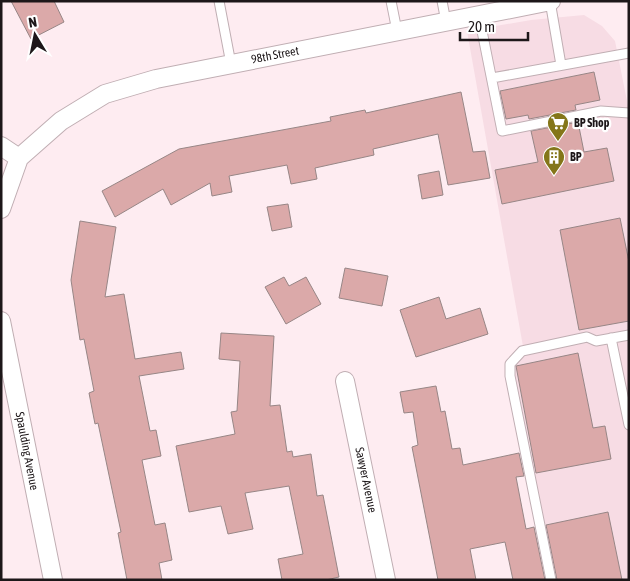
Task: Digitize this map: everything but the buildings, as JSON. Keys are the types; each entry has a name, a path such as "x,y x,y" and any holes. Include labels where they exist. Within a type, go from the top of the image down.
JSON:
{"street":[{"name":"98th Street","path":"19,158 61,122 104,94 156,79 545,2"},
{"path":"1,146 19,158 1,209"},
{"name":"Spaulding Avenue","path":"1,321 53,580"},
{"name":"Sawyer Avenue","path":"345,381 386,580"}],"lane":[{"path":"219,1 231,64"},
{"path":"391,1 397,32"},
{"path":"442,1 446,22"},
{"path":"545,2 561,65"},
{"path":"479,16 502,131 601,111 629,113"},
{"path":"492,78 629,53"},
{"path":"551,580 510,376 510,364 522,351 587,337 596,341 629,335"},
{"path":"612,338 629,425"}],"shaded area":[{"path":"584,15 602,26 615,41 629,111 629,580 551,580 510,364 524,352 467,31 531,20"}],"place":[{"name":"BP Shop","path":"558,142"},
{"name":"BP","path":"554,176"}]}
